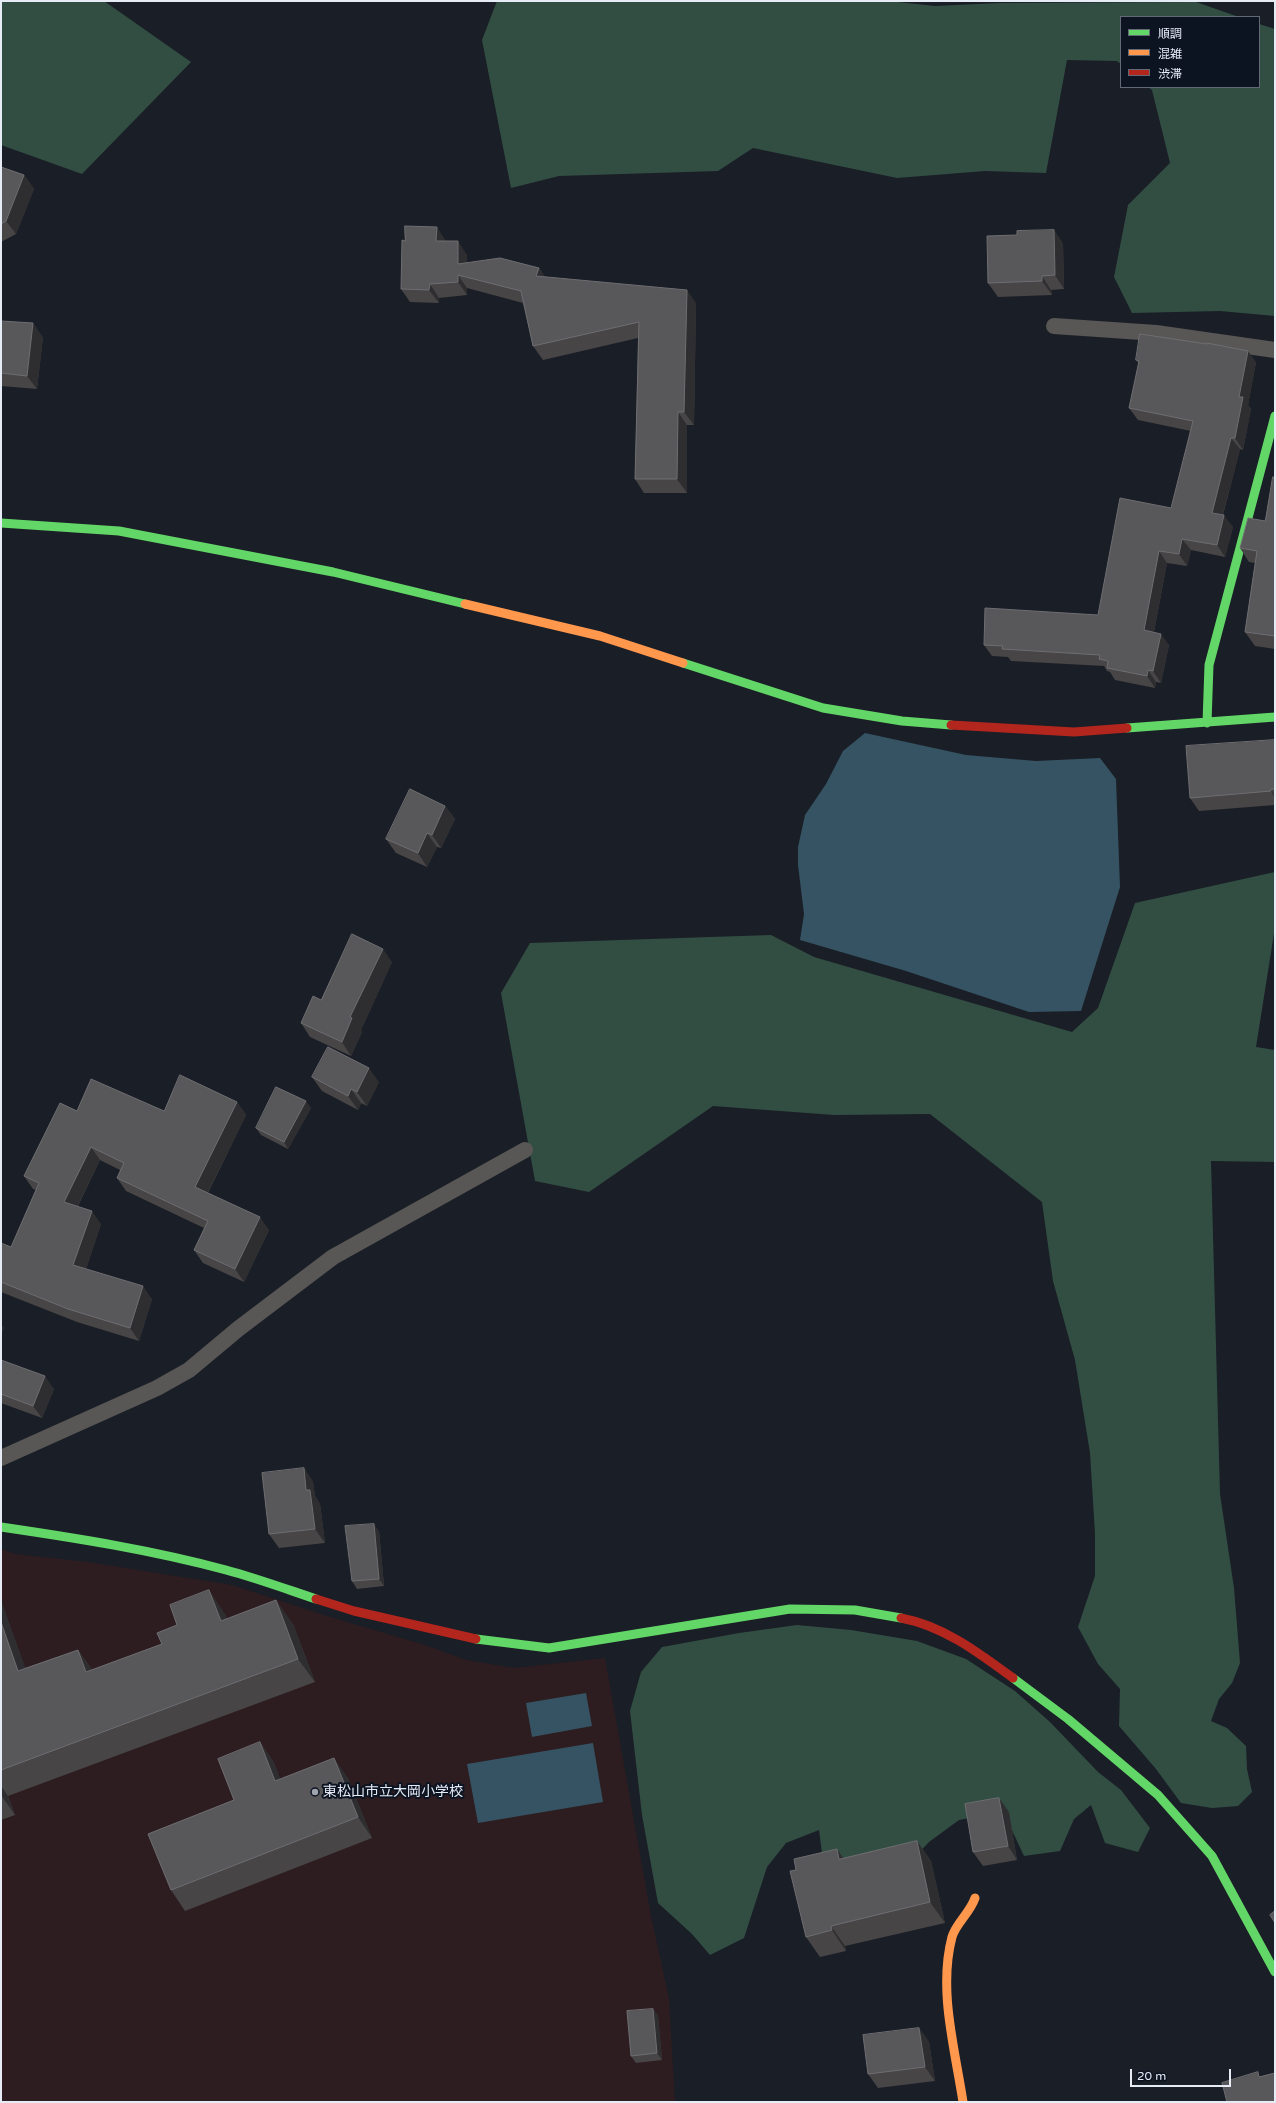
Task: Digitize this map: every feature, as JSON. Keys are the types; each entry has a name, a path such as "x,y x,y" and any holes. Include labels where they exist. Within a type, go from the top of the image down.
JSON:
{"street":[{"path":"1207,723 1209,665 1275,416"},
{"path":"1,523 119,531 333,572 600,636 822,708 902,721 990,729 1074,732 1275,718"},
{"path":"1,1527 73,1538 226,1570 354,1611 475,1639 549,1648 790,1608 855,1610 910,1620 948,1634 978,1652 1068,1719 1158,1795 1212,1856 1275,1972"},
{"path":"963,2102 946,1975 952,1936 972,1907 975,1898"}],"lane":[{"path":"1054,326 1156,334 1275,350"},
{"path":"1,1458 157,1388 189,1370 238,1329 333,1257 525,1150"}],"shaded area":[{"name":"東松山市立大岡小学校","path":"1,1549 15,1554 88,1562 232,1585 327,1616 425,1645 466,1660 514,1668 605,1658 651,1916 669,1999 675,2102 1,2102"}],"green space":[{"path":"1,1 104,1 191,62 82,174 1,145"},
{"path":"497,1 888,1 935,6 1000,3 1196,2 1236,16 1120,16 1120,63 1117,61 1067,60 1046,173 985,171 897,178 753,148 718,171 559,176 511,188 482,40"},
{"path":"1260,24 1275,29 1275,316 1220,311 1132,313 1114,277 1128,205 1170,163 1152,90 1149,88 1260,88"},
{"path":"1275,872 1275,927 1256,1047 1275,1050 1275,1162 1211,1161 1220,1494 1234,1588 1240,1663 1232,1683 1219,1699 1211,1721 1227,1728 1246,1746 1247,1769 1252,1792 1238,1806 1212,1808 1181,1803 1156,1769 1119,1726 1120,1689 1098,1664 1078,1627 1095,1576 1095,1534 1090,1453 1075,1360 1053,1281 1042,1202 930,1114 834,1115 713,1106 589,1192 535,1181 501,993 530,943 771,935 814,957 1072,1032 1098,1008 1135,903"},
{"path":"797,1625 851,1630 917,1641 966,1659 1015,1691 1050,1722 1098,1772 1121,1790 1150,1828 1138,1852 1105,1843 1091,1805 1074,1819 1060,1851 1024,1856 1003,1811 959,1820 929,1842 899,1874 823,1861 819,1830 786,1843 767,1867 744,1938 710,1955 692,1934 658,1903 642,1815 630,1711 641,1672 662,1647 739,1633"}],"water":[{"path":"865,733 966,755 1036,761 1100,758 1116,779 1120,887 1081,1011 1029,1012 906,971 800,940 804,914 798,865 798,847 805,815 826,784 843,751"},
{"path":"586,1693 592,1726 532,1737 526,1703"},
{"path":"593,1743 603,1802 478,1823 467,1764"}],"building":[{"path":"1,167 24,175 6,221 1,224"},
{"path":"405,226 437,227 436,241 458,241 458,264 500,258 539,268 536,276 687,290 684,412 678,412 677,479 635,479 639,322 533,346 521,291 458,275 458,282 430,284 429,290 401,289 402,240 405,241"},
{"path":"1054,230 1055,275 1042,276 1042,281 988,283 987,236 1017,235 1017,231"},
{"path":"1,321 33,323 27,376 1,373"},
{"path":"1140,334 1207,343 1248,351 1239,397 1243,397 1235,438 1231,438 1212,513 1224,515 1217,545 1182,539 1179,554 1159,551 1144,630 1161,634 1153,671 1148,670 1147,676 1107,668 1108,661 1099,659 1100,655 1002,649 1003,646 984,645 985,608 1098,615 1120,498 1171,508 1193,421 1129,408 1139,361 1136,360"},
{"path":"1273,477 1275,477 1275,636 1245,632 1257,551 1240,548 1248,518 1265,521"},
{"path":"1275,740 1275,789 1271,789 1271,791 1190,798 1186,746"},
{"path":"410,789 445,806 432,835 427,833 418,853 386,839"},
{"path":"352,934 383,949 350,1017 352,1018 342,1042 301,1023 313,996 321,1000"},
{"path":"328,1047 369,1068 357,1092 351,1089 348,1096 312,1077"},
{"path":"180,1075 237,1102 195,1187 260,1217 235,1269 194,1250 208,1221 117,1178 124,1163 91,1147 64,1202 92,1211 73,1265 143,1286 130,1328 68,1309 1,1282 1,1243 11,1247 39,1183 24,1176 60,1103 77,1111 91,1079 164,1111"},
{"path":"276,1087 306,1101 284,1142 256,1128"},
{"path":"1,1360 45,1376 33,1406 1,1394"},
{"path":"304,1468 306,1490 310,1490 315,1529 269,1534 262,1473"},
{"path":"374,1524 379,1579 352,1581 345,1526"},
{"path":"209,1590 221,1621 276,1600 298,1659 1,1770 1,1622 18,1671 78,1650 86,1672 162,1644 157,1633 177,1625 170,1605"},
{"path":"260,1742 275,1781 334,1758 358,1817 171,1890 148,1834 234,1800 218,1759"},
{"path":"999,1798 1008,1846 973,1852 965,1804"},
{"path":"917,1841 930,1902 831,1926 832,1930 806,1937 790,1871 796,1870 794,1859 837,1849 839,1859"},
{"path":"1275,1911 1275,1923 1270,1915"},
{"path":"653,2009 657,2053 631,2056 627,2011"},
{"path":"919,2028 925,2067 868,2074 863,2035"},
{"path":"1258,2072 1259,2077 1275,2073 1275,2102 1227,2102 1222,2083"}],"traffic: fast":[{"path":"1207,723 1209,665 1275,416"},
{"path":"1,523 119,531 333,572 465,604"},
{"path":"683,663 823,708 902,721 951,725"},
{"path":"1127,728 1275,717"},
{"path":"1,1527 86,1540 170,1556 237,1573 316,1599"},
{"path":"476,1639 549,1648 790,1609 855,1610 901,1618"},
{"path":"1013,1678 1068,1719 1158,1795 1212,1856 1275,1972"}],"traffic: slow":[{"path":"465,604 600,636 683,663"},
{"path":"963,2102 949,2020 947,1999 948,1957 954,1932 975,1898"}],"traffic: jam":[{"path":"951,725 1074,732 1127,728"},
{"path":"316,1599 354,1611 476,1639"},
{"path":"901,1618 932,1627 946,1634 974,1650 1013,1678"}],"place":[{"name":"東松山市立大岡小学校","path":"315,1792"}]}
